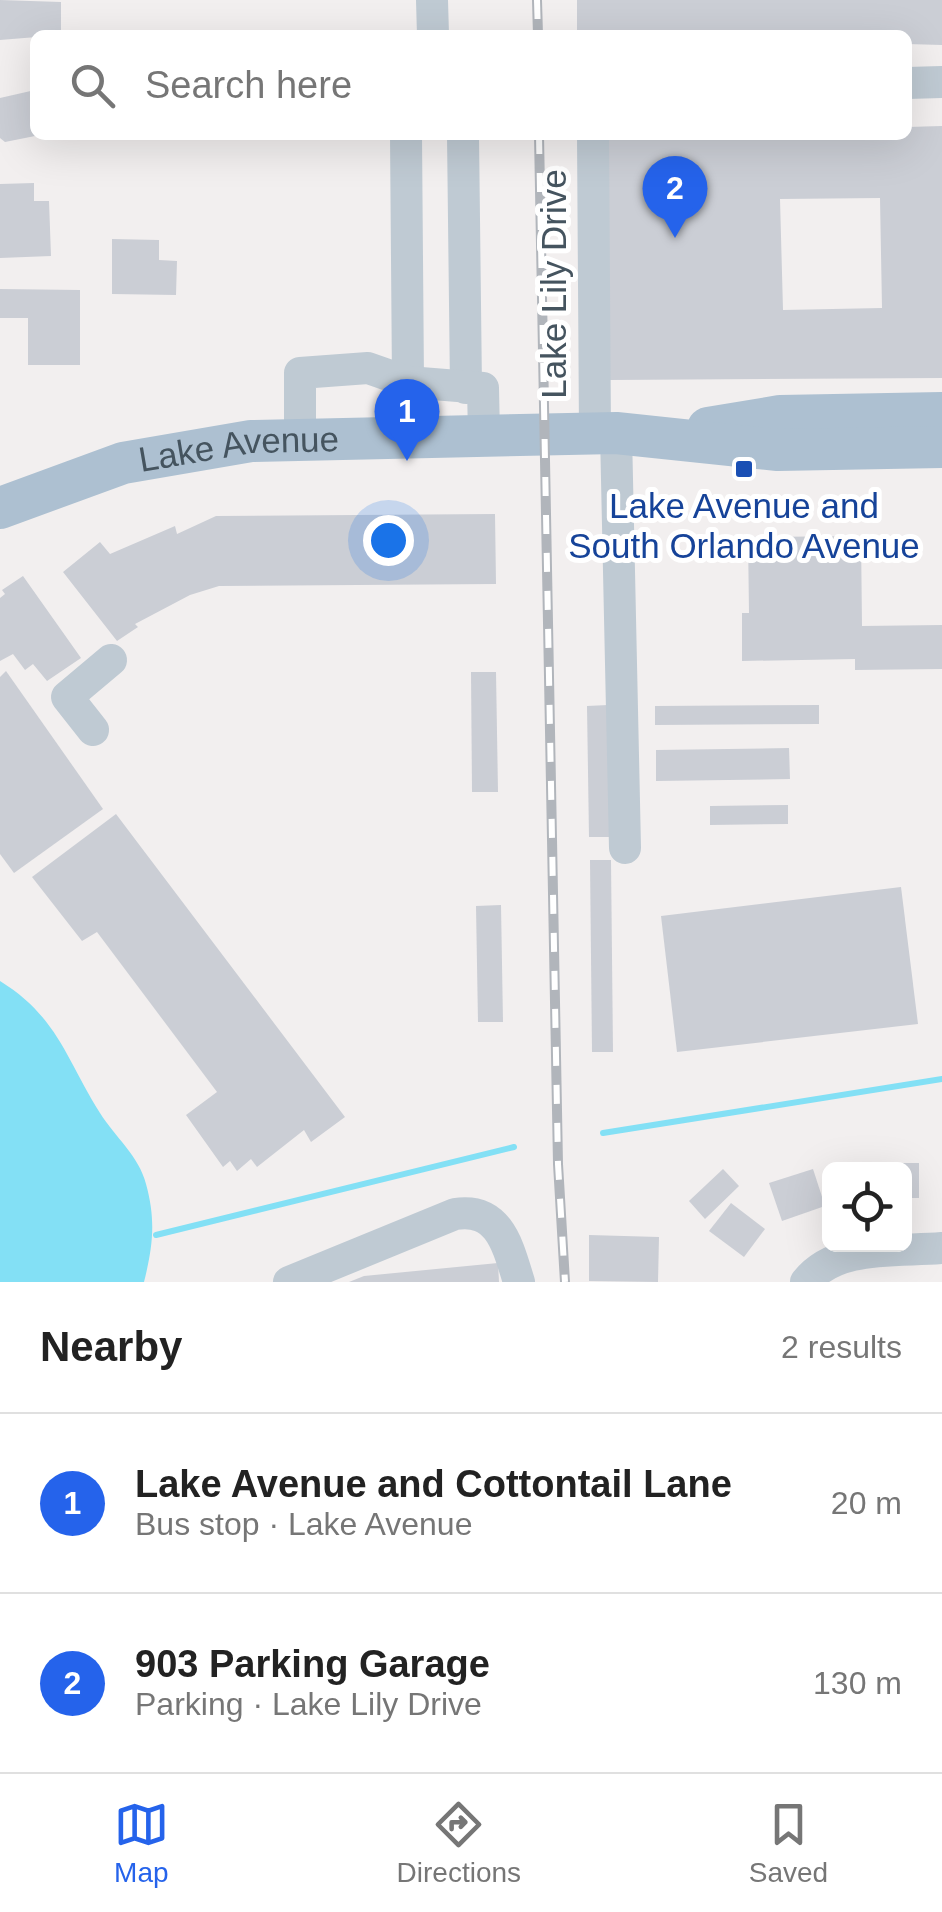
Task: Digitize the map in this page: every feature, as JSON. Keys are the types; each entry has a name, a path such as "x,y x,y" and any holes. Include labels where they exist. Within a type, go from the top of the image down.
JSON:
{"main road":[{"name":"Lake Avenue","path":"663,435 780,416 942,413"},
{"name":"Lake Avenue","path":"0,508 56,484 147,457 227,443 605,432 663,435 778,450 942,447"}],"street":[{"path":"432,0 433,30"},
{"path":"912,82 942,82"},
{"path":"407,140 448,386 484,435"},
{"path":"436,436 448,386 464,140"},
{"name":"Lake Lily Drive","path":"593,140 625,848"},
{"path":"300,439 300,373 368,368 448,386"},
{"path":"93,730 67,696 111,660"},
{"path":"289,1282 455,1214 472,1211 492,1220 504,1237 519,1282"},
{"path":"806,1282 818,1266 838,1257 942,1248"}],"water":[{"path":"0,981 48,1024 100,1113 143,1174 152,1221 144,1282 0,1282"}],"building":[{"path":"0,0 61,2 61,30 30,30 30,38 0,40"},
{"path":"577,0 942,0 942,45 912,44 912,30 577,30"},
{"path":"30,91 30,137 5,142 0,138 0,98"},
{"path":"942,126 942,378 610,380 605,140 912,140 912,127","holes":["880,198 882,308 783,310 780,199"]},
{"path":"34,183 34,201 49,201 51,256 0,258 0,184"},
{"path":"112,239 159,240 159,260 177,261 176,295 112,294"},
{"path":"0,289 80,290 80,365 28,365 28,318 0,318"},
{"path":"495,514 496,584 219,586 190,595 135,624 138,627 117,641 63,572 100,542 110,554 175,526 177,534 216,516"},
{"path":"861,536 862,626 942,625 942,669 855,670 855,659 742,661 742,613 749,613 748,537"},
{"path":"23,576 81,658 47,681 33,664 25,670 13,654 0,661 0,598 5,594 2,590"},
{"path":"6,671 103,809 14,873 0,854 0,677"},
{"path":"471,672 496,672 498,792 472,792"},
{"path":"608,705 610,837 589,837 587,706"},
{"path":"819,705 819,724 655,725 655,706"},
{"path":"789,748 790,779 656,781 656,750"},
{"path":"788,805 788,824 710,825 710,806"},
{"path":"116,814 345,1117 311,1142 304,1130 257,1167 251,1159 237,1171 230,1161 223,1167 186,1115 217,1092 97,932 82,941 32,877"},
{"path":"590,860 611,860 613,1052 592,1052"},
{"path":"901,887 918,1024 677,1052 661,916"},
{"path":"501,905 503,1022 478,1022 476,906"},
{"path":"912,1163 919,1163 919,1198 912,1198"},
{"path":"723,1169 739,1186 705,1219 689,1201"},
{"path":"813,1169 822,1207 782,1221 769,1183"},
{"path":"731,1203 765,1229 744,1257 709,1231"},
{"path":"589,1235 659,1237 658,1282 589,1281"},
{"path":"498,1263 499,1282 349,1282 364,1276"}],"waterway":[{"path":"603,1133 942,1079"},
{"path":"156,1235 514,1147"}],"railway":[{"path":"537,0 538,30"},
{"path":"539,140 558,1164 565,1282"}],"place":[{"name":"903 Parking Garage","path":"675,238"},
{"name":"Lake Avenue and Cottontail Lane","path":"407,461"},
{"name":"Lake Avenue and South Orlando Avenue","path":"744,469"}]}
